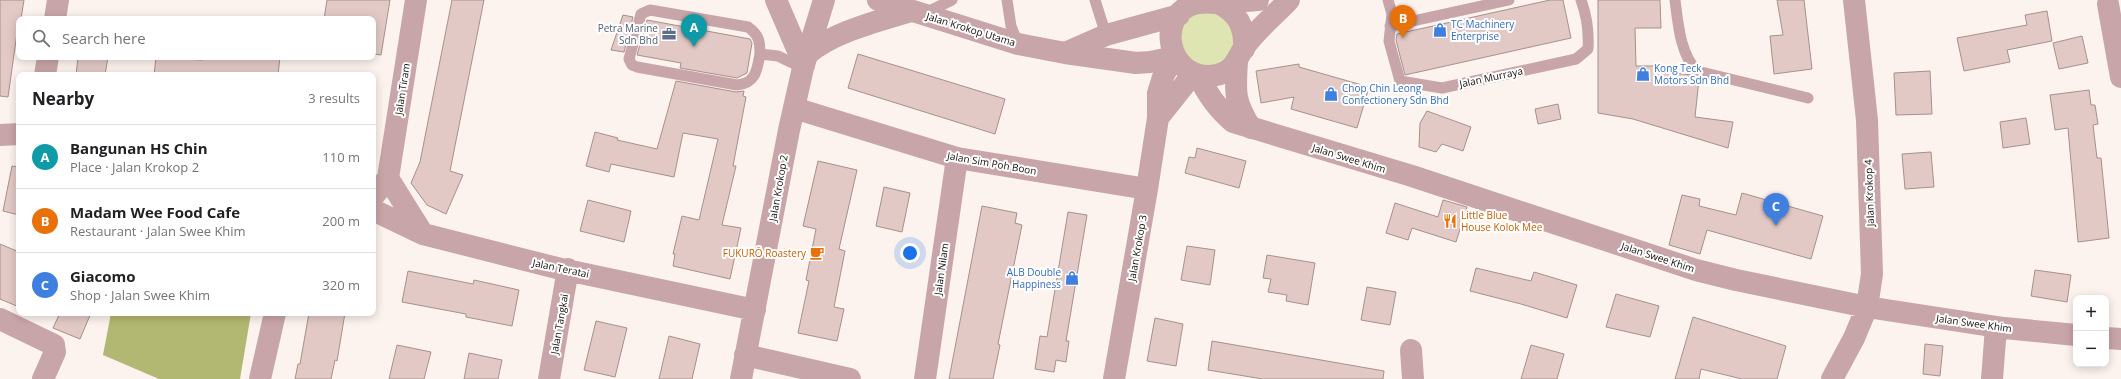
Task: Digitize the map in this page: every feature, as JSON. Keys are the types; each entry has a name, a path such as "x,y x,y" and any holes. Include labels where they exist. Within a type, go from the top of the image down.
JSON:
{"street":[{"path":"55,16 58,0"},
{"name":"Jalan Tiram","path":"388,178 416,0"},
{"path":"776,0 804,63 816,47 856,28 907,8"},
{"name":"Jalan Krokop 2","path":"741,379 794,108 804,63 824,0"},
{"name":"Jalan Krokop Utama","path":"878,0 1018,44 1065,53 1136,63 1175,57"},
{"path":"1258,0 1218,3 1204,1 1190,5 1179,15 1172,28 1171,35 1170,43 1175,57 1182,67 1196,75 1213,76 1227,71 1289,0"},
{"name":"Jalan Krokop 4","path":"1832,379 1854,338 1867,307 1872,274 1867,120 1854,0"},
{"path":"1218,3 1231,10 1240,21 1245,34 1240,55 1235,90 1240,111 1251,128"},
{"path":"2108,4 2121,77"},
{"path":"1065,53 1106,35 1179,15"},
{"name":"Jalan Krokop 3","path":"1114,379 1158,118 1158,93 1164,74 1175,57"},
{"path":"46,72 48,60"},
{"name":"Jalan Swee Khim","path":"1196,75 1219,110 1233,122 1412,176 1696,270 1787,292 1867,307 1996,327 2073,335"},
{"name":"Jalan Krokop 3","path":"1158,118 1196,75"},
{"name":"Jalan Sim Poh Boon","path":"794,108 957,158 1147,189"},
{"path":"0,135 16,134"},
{"name":"Jalan Nilam","path":"926,379 957,158"},
{"path":"376,193 388,178 423,234"},
{"name":"Jalan Teratai","path":"376,211 423,234 568,270 754,310"},
{"name":"Jalan Tangkai","path":"549,379 568,270"},
{"path":"260,379 274,316"},
{"path":"0,319 54,345 55,352 43,379"},
{"path":"1992,379 1996,327"},
{"path":"2109,338 2121,339"},
{"path":"1411,350 1413,379"},
{"path":"745,356 850,379"}],"lane":[{"path":"907,8 952,0"},
{"path":"1007,0 1011,26 1018,44"},
{"path":"1095,0 1106,35"},
{"name":"Jalan Murraya","path":"1388,0 1392,14 1389,41 1400,81 1442,88 1576,59 1588,49 1589,37 1586,13 1581,0"},
{"path":"1390,26 1509,0"},
{"path":"1675,0 1685,52 1690,64 1697,70 1808,98"},
{"path":"650,10 748,27 756,33 760,40 760,54 756,75 752,81 737,86 637,68 629,59 641,14 650,10"},
{"path":"760,54 778,56 804,63"}],"green space":[{"path":"1197,12 1215,12 1231,24 1235,43 1226,61 1208,68 1184,57 1180,31 1185,23"},
{"path":"110,316 250,316 240,379 159,379 103,355"}],"building":[{"path":"0,0 24,0 21,16 16,16 16,40 8,97 0,96"},
{"path":"327,0 390,0 381,55 376,54 376,16 324,16"},
{"path":"452,0 484,0 450,171 463,175 446,214 427,205 411,183 420,162"},
{"path":"1550,0 1563,0 1571,38 1405,75 1396,40 1397,34"},
{"name":"Kong Teck Motors Sdn Bhd","path":"1598,0 1660,0 1661,28 1635,28 1636,66 1676,66 1676,73 1691,75 1699,79 1695,117 1733,122 1728,148 1633,119 1598,113"},
{"path":"1777,0 1804,0 1812,69 1774,74 1770,36 1783,35"},
{"path":"2047,11 2052,41 2007,50 2010,62 1964,71 1957,38 2027,25 2025,15"},
{"path":"623,15 633,17 624,52 611,50"},
{"path":"647,20 750,39 752,43 747,73 737,78 680,68 681,63 637,55"},
{"path":"2082,36 2088,63 2059,69 2053,43"},
{"path":"858,54 1005,99 995,134 848,88"},
{"path":"78,60 108,60 106,72 76,72"},
{"path":"156,60 280,60 278,72 154,72"},
{"name":"Chop Chin Leong Confectionery Sdn Bhd","path":"1299,64 1299,67 1369,87 1357,128 1291,109 1294,97 1261,103 1256,71"},
{"path":"1930,71 1932,114 1896,115 1894,73"},
{"path":"676,81 736,92 744,91 743,96 746,97 733,166 736,166 722,225 741,228 730,279 673,266 675,254 673,254 682,216 699,220 718,139 683,133 674,177 611,164 609,172 586,166 595,132 618,138 617,140 657,149"},
{"path":"2089,90 2091,105 2095,105 2098,124 2093,125 2097,158 2101,158 2109,238 2078,242 2068,128 2055,130 2050,95"},
{"path":"1558,104 1561,119 1538,124 1535,109"},
{"path":"1427,111 1471,127 1463,151 1442,144 1436,152 1419,147 1420,123"},
{"path":"2026,118 2030,144 2003,148 2000,122"},
{"path":"1197,148 1246,161 1239,188 1185,173 1189,157 1195,158"},
{"path":"1931,152 1934,187 1905,189 1902,154"},
{"path":"818,161 857,170 839,249 845,251 834,307 844,309 837,341 798,333 809,281 806,280 816,229 803,226"},
{"path":"12,166 16,167 16,214 3,211"},
{"path":"884,187 910,193 902,232 876,226"},
{"path":"1742,193 1823,216 1811,259 1707,230 1700,254 1669,245 1682,195 1700,199 1699,206 1736,215"},
{"path":"588,200 631,211 624,242 580,231"},
{"path":"1443,200 1467,207 1456,242 1412,228 1408,240 1386,233 1395,203 1438,217"},
{"path":"982,206 1017,213 1015,223 1022,225 998,344 1000,345 993,379 949,379"},
{"path":"1068,212 1087,215 1066,341 1069,341 1066,362 1056,360 1054,372 1035,369 1040,336 1047,337"},
{"path":"0,244 16,251 16,306 0,299"},
{"path":"1187,246 1215,250 1210,285 1181,280"},
{"path":"1267,255 1315,263 1308,305 1286,301 1287,295 1268,292 1271,279 1263,278"},
{"path":"1476,268 1531,281 1534,272 1577,285 1567,318 1470,291"},
{"path":"2035,270 2071,275 2067,302 2031,296"},
{"path":"408,271 473,284 474,280 519,290 512,326 466,317 466,314 402,302"},
{"path":"1367,287 1396,292 1390,325 1361,320"},
{"path":"1616,294 1659,306 1650,337 1606,327"},
{"path":"59,316 90,316 80,339 53,328"},
{"path":"308,316 344,316 337,361 335,360 331,379 295,379 298,364 300,364"},
{"path":"1693,317 1786,346 1777,379 1742,379 1701,369 1699,379 1675,379"},
{"path":"1155,318 1183,324 1176,366 1147,361"},
{"path":"596,321 627,328 615,377 584,370"},
{"path":"669,336 700,344 692,379 659,379"},
{"path":"1212,341 1384,371 1383,379 1263,379 1208,370"},
{"path":"1925,344 1943,346 1940,376 1923,374"},
{"path":"397,345 431,352 424,379 389,379"},
{"path":"1531,345 1564,354 1557,379 1521,379"},
{"path":"469,353 502,360 498,379 464,379"}],"place":[{"name":"TC Machinery Enterprise","path":"1440,30"},
{"name":"Petra Marine Sdn Bhd","path":"669,34"},
{"name":"Madam Wee Food Cafe","path":"1403,38"},
{"name":"Bangunan HS Chin","path":"694,47"},
{"name":"Kong Teck Motors Sdn Bhd","path":"1643,74"},
{"name":"Chop Chin Leong Confectionery Sdn Bhd","path":"1331,94"},
{"name":"Little Blue House Kolok Mee","path":"1450,221"},
{"name":"Giacomo","path":"1776,226"},
{"name":"FUKURŌ Roastery","path":"817,253"},
{"name":"ALB Double Happiness","path":"1072,278"}]}
